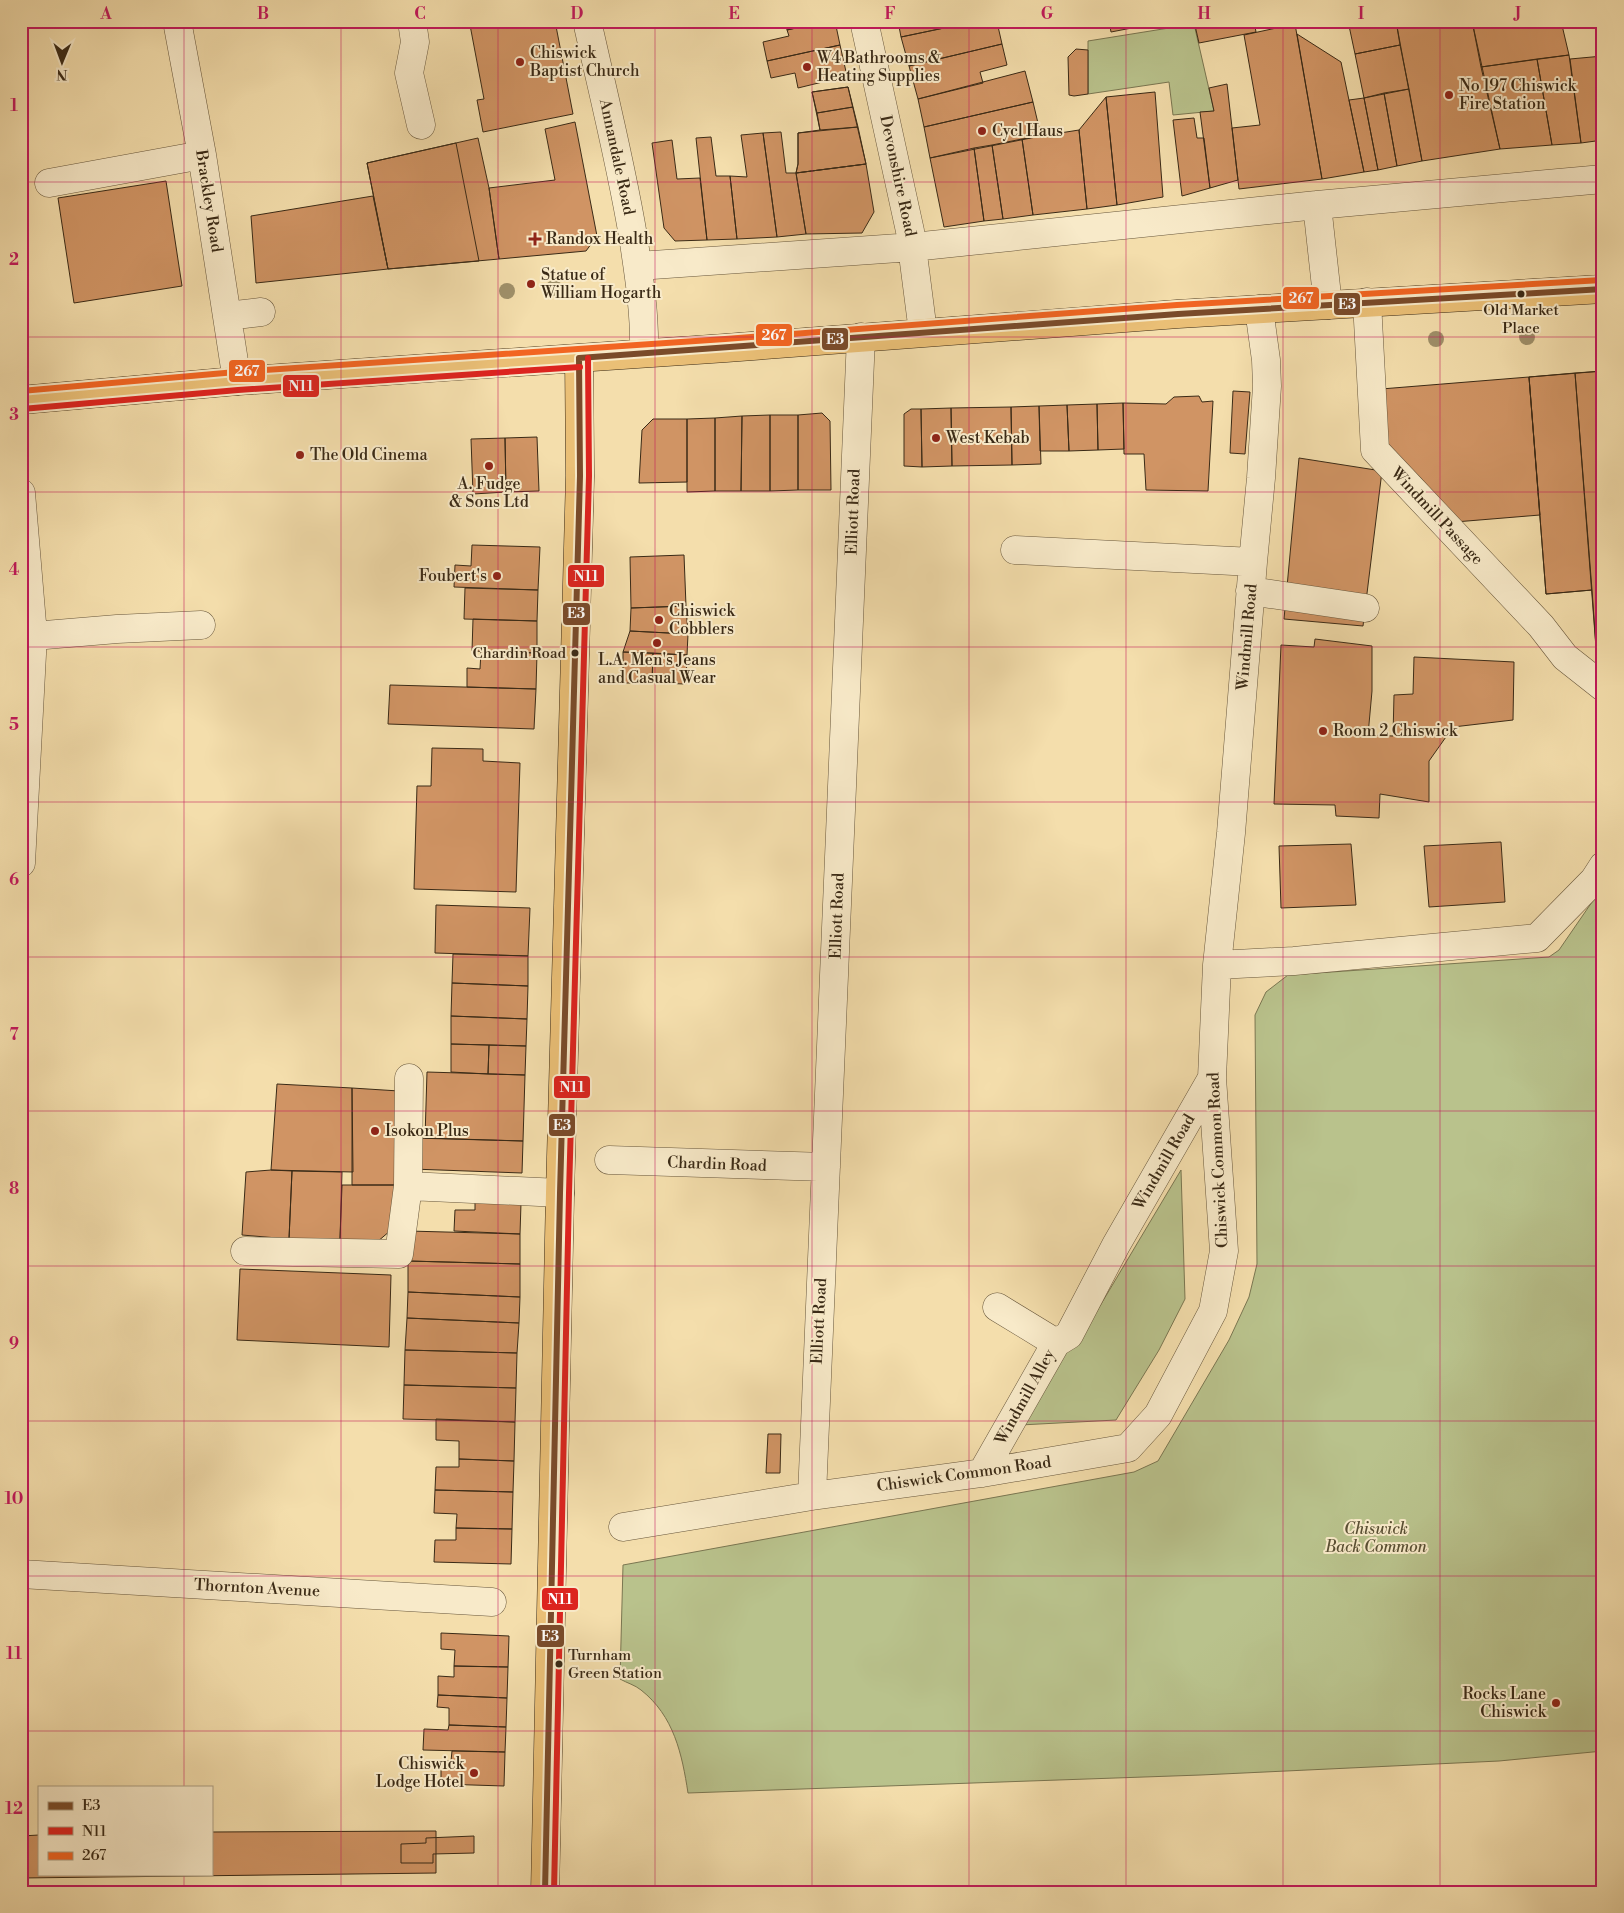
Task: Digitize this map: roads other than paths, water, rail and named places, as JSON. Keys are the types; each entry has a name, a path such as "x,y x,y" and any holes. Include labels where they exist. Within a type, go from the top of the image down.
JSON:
{"main road":[{"path":"21,400 237,381 923,332 1367,302 1603,289"},
{"path":"545,1892 560,1193 580,476 579,358"}],"street":[{"name":"Brackley Road","path":"177,21 197,124 237,381"},
{"path":"412,21 415,42 409,73 422,125"},
{"name":"Annandale Road","path":"587,21 626,192 645,323 644,353"},
{"name":"Devonshire Road","path":"864,21 913,247 923,332"},
{"path":"49,183 202,155"},
{"path":"638,266 913,247 1317,205 1603,178"},
{"path":"1317,205 1328,305"},
{"name":"Windmill Passage","path":"1367,302 1375,450 1540,626 1565,656 1603,687"},
{"name":"Windmill Road","path":"1217,965 1232,823 1267,386 1266,360 1259,309"},
{"path":"227,316 261,312"},
{"name":"Elliott Road","path":"812,1496 861,337"},
{"path":"21,493 27,636 21,863"},
{"path":"1015,550 1253,562"},
{"path":"1250,591 1366,608"},
{"path":"27,636 200,625"},
{"path":"1217,965 1294,961 1537,938 1594,880 1603,866"},
{"name":"Chiswick Common Road","path":"623,1527 812,1496 982,1473 1128,1448 1158,1415 1214,1311 1224,1251 1212,1078 1217,965"},
{"path":"246,1250 399,1254 408,1186 409,1078"},
{"name":"Windmill Road","path":"1116,1246 1212,1078"},
{"name":"Chardin Road","path":"609,1160 826,1168"},
{"path":"408,1186 560,1193"},
{"name":"Windmill Alley","path":"982,1473 1056,1343 1069,1335 1116,1246"},
{"path":"997,1307 1056,1343"},
{"name":"Thornton Avenue","path":"21,1574 492,1602"}],"place":[{"name":"Chiswick Baptist Church","path":"520,62"},
{"name":"W4 Bathrooms & Heating Supplies","path":"807,67"},
{"name":"No 197 Chiswick Fire Station","path":"1449,95"},
{"name":"Cycl Haus","path":"982,131"},
{"name":"Randox Health","path":"535,239"},
{"name":"Statue of William Hogarth","path":"531,284"},
{"name":"Old Market Place","path":"1521,294"},
{"name":"West Kebab","path":"936,438"},
{"name":"The Old Cinema","path":"300,455"},
{"name":"A. Fudge & Sons Ltd","path":"489,466"},
{"name":"Foubert's","path":"497,576"},
{"name":"Chiswick Cobblers","path":"659,620"},
{"name":"L.A. Men's Jeans and Casual Wear","path":"657,643"},
{"name":"Chardin Road","path":"575,653"},
{"name":"Room 2 Chiswick","path":"1323,731"},
{"name":"Isokon Plus","path":"375,1131"},
{"name":"Turnham Green Station","path":"559,1664"},
{"name":"Rocks Lane Chiswick","path":"1556,1703"},
{"name":"Chiswick Lodge Hotel","path":"474,1773"}],"park label":[{"name":"Chiswick Back Common","path":"1376,1538"}]}
